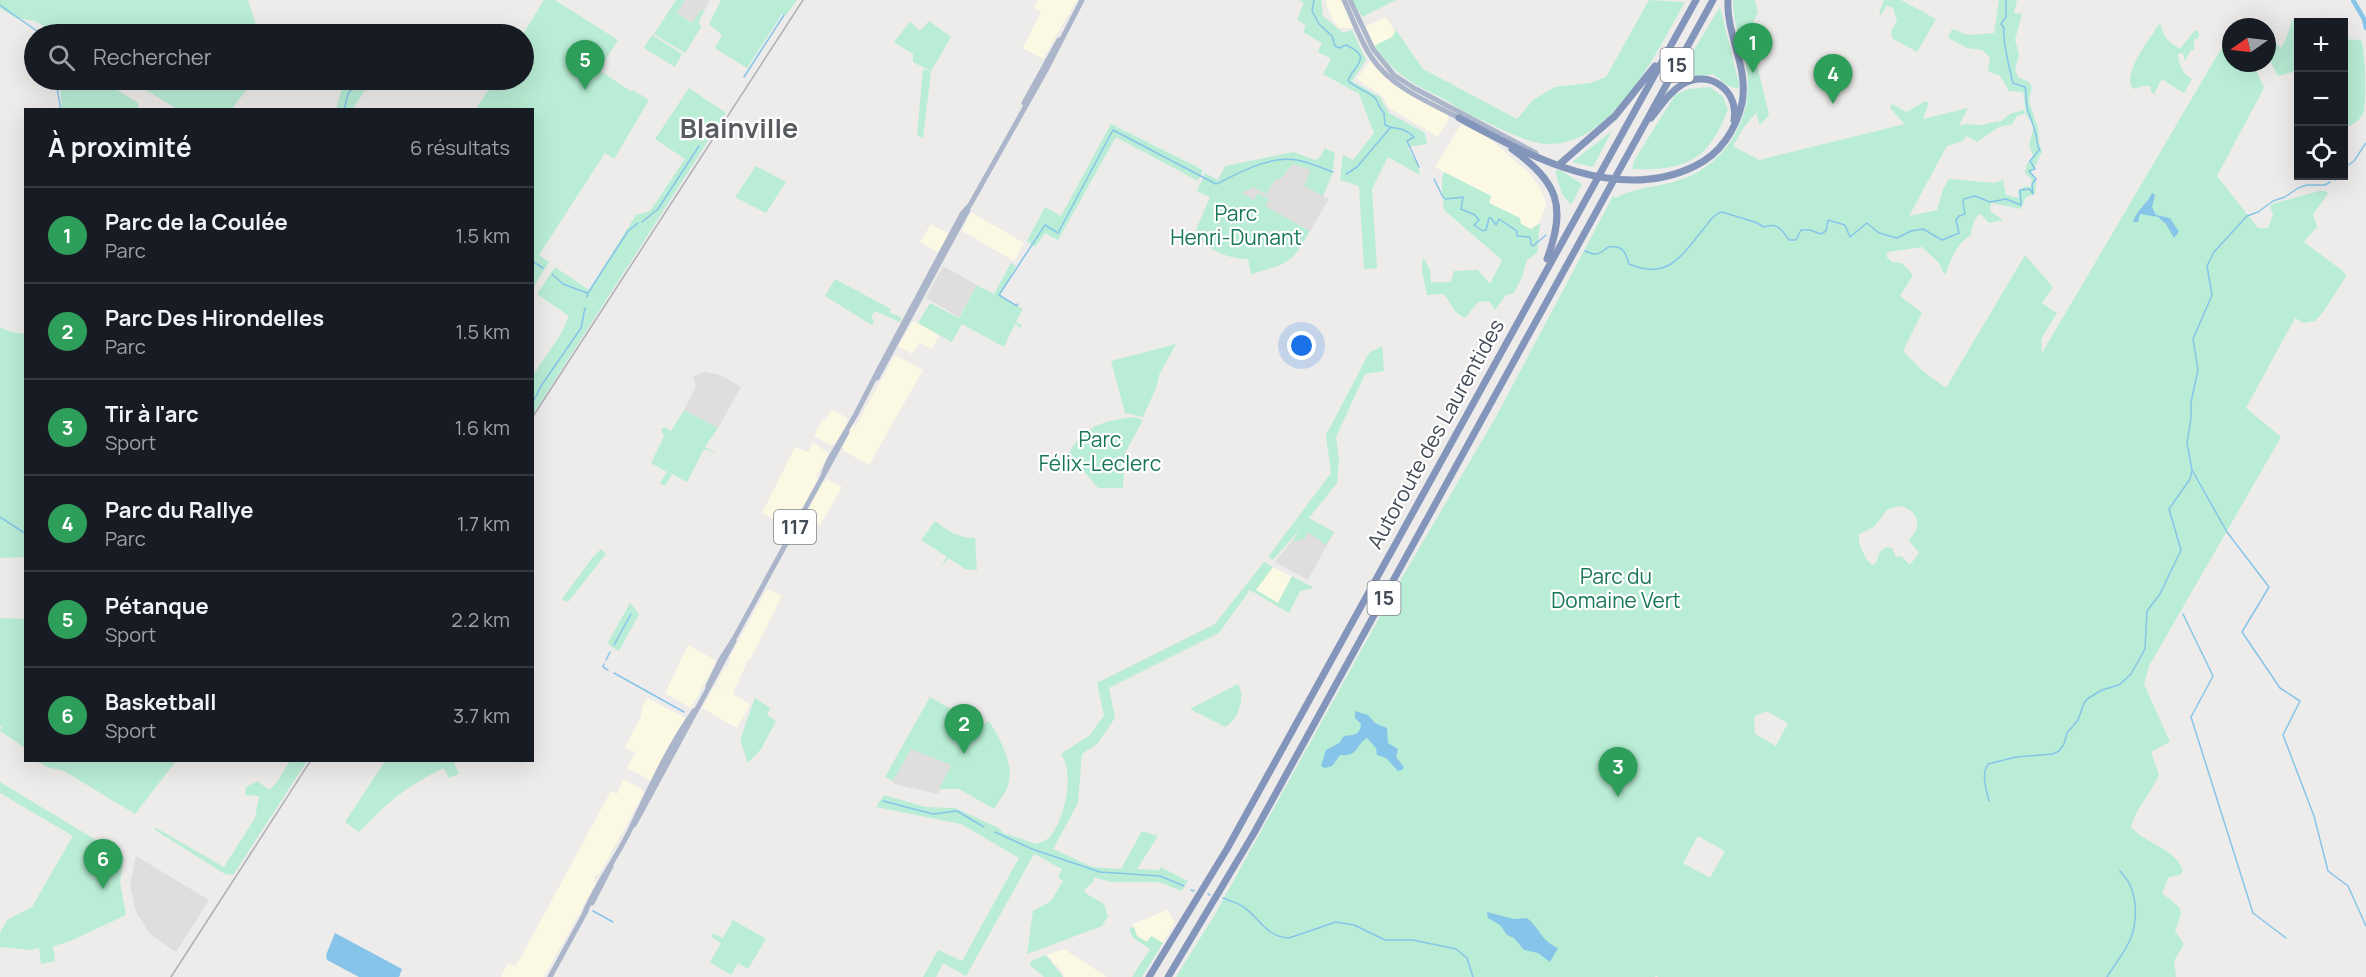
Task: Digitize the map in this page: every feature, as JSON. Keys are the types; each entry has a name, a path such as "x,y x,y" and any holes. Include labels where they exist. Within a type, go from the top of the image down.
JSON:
{"highway":[{"name":"Autoroute des Laurentides","path":"1149,977 1227,849 1696,0"},
{"name":"Autoroute des Laurentides","path":"1168,977 1248,844 1713,0"},
{"path":"1459,118 1492,136 1557,165 1602,178 1626,180 1654,178 1684,171 1700,164 1715,152 1728,136 1738,116 1743,98 1742,72 1730,25 1728,0"},
{"path":"1561,163 1617,113 1666,52"},
{"path":"1561,163 1595,173 1624,177 1653,176 1681,169 1705,157 1719,144 1732,123 1734,105 1728,92 1718,83 1708,79 1694,80 1672,92 1641,129"},
{"path":"1492,136 1540,172 1556,201 1557,231 1538,284"}],"main road":[{"name":"117","path":"550,977 601,887 631,828 638,820 712,675 844,440 905,320 963,214 970,206 1055,45 1062,37 1082,0"},
{"path":"1344,0 1368,52 1383,71 1459,118"},
{"path":"1350,0 1376,54 1397,80 1523,147 1561,163"}],"shaded area":[{"path":"685,0 710,0 693,23 677,13"},
{"path":"1038,0 1077,0 1043,59 1023,48 1041,12 1034,8"},
{"path":"1325,0 1341,0 1354,28 1339,28 1332,19"},
{"path":"1386,17 1398,36 1375,47 1365,27"},
{"path":"1370,61 1397,87 1448,115 1448,120 1438,137 1389,108 1382,96 1357,79"},
{"path":"1461,124 1488,137 1528,172 1538,185 1546,206 1538,225 1531,231 1488,203 1490,196 1435,167"},
{"path":"1291,162 1312,170 1304,186 1329,199 1310,231 1241,193 1253,187 1266,194"},
{"path":"971,212 1024,243 1014,261 962,231"},
{"path":"931,224 949,234 938,252 920,242"},
{"path":"943,266 977,285 959,317 926,298"},
{"path":"913,321 939,335 932,349 920,343 912,354 898,346"},
{"path":"895,355 923,370 869,465 844,451 835,443 830,445 814,436 831,409 847,418 847,421 855,427"},
{"path":"705,372 720,375 741,387 718,428 684,410 696,387 693,376"},
{"path":"813,442 829,454 816,477 825,482 827,479 842,487 820,525 797,513 789,527 762,513 795,447 808,452"},
{"path":"1310,519 1334,532 1308,580 1275,562"},
{"path":"1273,567 1292,577 1278,603 1255,590"},
{"path":"767,589 782,596 733,694 750,705 737,728 702,708 715,685 730,693 716,684 725,667 728,666 730,656"},
{"path":"688,645 715,660 691,708 665,693"},
{"path":"647,698 686,718 651,781 627,768 635,753 625,747 641,717 642,707"},
{"path":"911,749 951,765 938,794 894,784 893,781"},
{"path":"623,779 643,790 644,793 599,875 596,875 594,880 596,883 544,977 501,977 508,963 516,966 611,791 617,794"},
{"path":"136,856 209,900 176,952 150,934 136,912 130,885"},
{"path":"1167,910 1175,922 1163,943 1152,936 1147,942 1137,936 1133,924"},
{"path":"1064,949 1107,977 1064,977 1061,970 1046,955"}],"green space":[{"path":"0,0 248,0 256,24 40,24 16,18 0,8"},
{"path":"544,0 555,0 618,40 599,70 632,92 633,90 649,100 614,159 605,153 539,255 549,262 534,286 534,108 476,108 488,90 534,90 534,24 529,24"},
{"path":"676,0 685,0 677,13 692,23 702,9 704,11 699,22 701,27 685,53 654,34"},
{"path":"721,0 797,0 786,15 782,14 747,68 715,48 722,35 709,24"},
{"path":"1299,0 1321,0 1323,16 1343,33 1352,30 1366,60 1352,81 1380,97 1389,113 1425,133 1427,144 1407,147 1418,165 1420,175 1388,157 1372,189 1377,268 1364,269 1359,186 1340,180 1343,155 1353,160 1374,133 1359,94 1323,74 1331,59 1318,52 1322,43 1303,32 1306,26 1297,19 1304,3"},
{"path":"1352,0 1396,0 1362,17"},
{"path":"1649,0 1685,2 1661,46 1630,93 1612,114 1592,130 1570,141 1537,143 1472,116 1402,76 1374,46 1392,37 1396,30 1423,69 1517,119 1533,100 1555,87 1590,83 1606,77"},
{"name":"Parc du Domaine Vert","path":"1733,0 1755,0 1758,12 1753,22 1764,30 1763,32 1751,27 1749,31 1769,115 1760,125 1756,113 1744,127 1733,146 1759,160 1905,124 1890,108 1892,104 1906,112 1926,101 1929,103 1923,119 1968,108 1959,126 2000,122 2010,114 2023,110 2025,112 2017,116 2012,124 1999,127 1977,142 1966,136 1963,141 1947,146 1909,216 1937,210 1943,189 1949,179 1995,183 2003,180 2006,195 2019,198 2018,191 2026,186 2031,187 2032,180 2025,173 2026,165 2033,156 2029,145 2034,127 2026,114 2023,92 2009,91 2000,76 1988,71 1990,58 1982,50 1967,48 1948,38 1952,29 1968,35 1994,33 1999,0 2017,0 2014,13 2022,14 2015,40 2019,54 2015,70 2018,77 2029,82 2032,87 2029,101 2038,128 2042,152 2031,172 2036,178 2035,194 2026,197 2021,209 1991,203 1990,211 2003,220 1989,223 1981,214 1978,216 1973,223 1971,235 1959,246 1944,274 1939,263 1922,247 1888,252 1886,256 1892,262 1902,263 1913,275 1900,296 1922,313 1903,351 1924,372 1946,388 2025,255 2053,287 2042,303 2057,313 2041,339 2042,353 2222,47 2222,72 2257,72 2264,88 2217,176 2258,228 2268,228 2273,215 2270,206 2272,204 2319,191 2326,191 2328,194 2313,214 2317,227 2304,242 2343,271 2346,277 2315,321 2304,323 2295,318 2246,408 2281,437 2149,666 2144,684 2170,742 2151,752 2159,775 2131,827 2144,838 2167,851 2179,863 2183,871 2180,875 2169,877 2162,893 2179,907 2181,914 2175,931 2184,944 2174,961 2176,977 1658,977 1656,975 1655,977 1176,977 1214,916 1393,593 1497,415 1613,196 1615,198 1633,191 1681,180 1704,168 1727,147 1742,119 1748,88 1747,72 1736,27","holes":["1898,506 1906,508 1915,515 1916,529 1909,541 1919,553 1910,565 1901,556 1896,557 1892,548 1886,547 1880,552 1876,563 1872,565 1862,551 1859,534 1874,527 1887,510","1766,711 1788,723 1776,746 1755,734 1754,717","1698,836 1725,851 1710,878 1683,863"]},
{"path":"1884,0 1901,0 1936,19 1917,52 1892,38 1891,31 1897,21 1893,8 1887,5 1881,15 1879,13"},
{"path":"1720,7 1739,84 1738,89 1727,85 1713,74 1682,79 1683,68"},
{"path":"2294,20 2294,72 2278,76 2276,72 2276,43 2281,48"},
{"path":"929,21 951,37 931,71 913,62 913,54 894,42 910,22 920,31"},
{"path":"2160,23 2167,39 2180,49 2195,30 2199,33 2198,39 2194,38 2194,50 2191,50 2185,61 2183,53 2178,54 2182,69 2192,79 2184,93 2163,80 2154,94 2151,92 2151,86 2132,88 2130,81 2134,64"},
{"path":"652,35 682,54 675,67 644,48"},
{"path":"2348,39 2361,40 2364,55 2364,111 2348,126"},
{"path":"923,69 931,71 923,138 917,135"},
{"path":"1710,87 1723,97 1728,109 1713,140 1704,151 1693,159 1668,168 1633,169 1633,163 1675,95 1688,89"},
{"path":"689,88 726,113 534,412 534,374 561,334 569,316 537,294 555,267 589,290 636,215 650,211 685,159 655,139"},
{"path":"61,90 117,90 138,103 138,108 62,108"},
{"path":"146,90 246,90 233,108 175,108"},
{"path":"341,90 365,90 354,108 336,108"},
{"path":"1111,124 1203,170 1198,181 1116,137 1058,240 1045,233 1035,247 1027,241 1045,207 1061,216"},
{"path":"1612,131 1593,167 1572,162"},
{"name":"Parc Henri-Dunant","path":"1325,148 1335,153 1332,175 1323,196 1304,186 1311,170 1293,164 1281,178 1275,180 1266,194 1253,187 1242,193 1254,200 1258,193 1263,196 1259,203 1264,196 1269,199 1265,206 1310,231 1298,250 1287,261 1273,268 1251,274 1248,259 1218,252 1199,237 1196,230 1210,197 1197,191 1205,173 1218,180 1225,166 1293,152 1315,160 1320,157"},
{"path":"756,166 786,182 766,213 735,197"},
{"path":"1560,170 1582,184 1571,205 1562,194 1555,171"},
{"path":"1444,172 1491,196 1489,203 1520,218 1521,224 1531,229 1540,223 1537,253 1527,260 1514,293 1506,295 1495,310 1489,301 1478,302 1465,318 1457,312 1443,294 1427,295 1422,271 1423,257 1430,270 1431,282 1451,282 1454,271 1478,270 1490,284 1502,260 1444,210 1442,185"},
{"path":"1011,263 1016,266 999,296 1023,309 1016,322 1022,325 1021,328 1015,324 1004,347 962,324 952,342 918,323 930,303 959,318 977,285 994,294"},
{"path":"835,279 891,309 889,312 902,318 900,322 875,311 871,317 874,322 872,325 825,296"},
{"path":"0,327 24,334 24,557 0,558"},
{"path":"1176,344 1159,375 1157,386 1143,417 1125,413 1111,361"},
{"path":"1382,346 1384,371 1365,374 1336,437 1339,460 1337,483 1309,518 1334,532 1326,545 1308,532 1305,539 1293,540 1300,529 1273,560 1268,557 1331,473 1326,435 1369,353"},
{"path":"684,410 718,428 705,447 718,454 704,449 687,482 672,474 665,486 660,483 667,472 651,463 664,437 661,429 664,427 671,431"},
{"name":"Parc Félix-Leclerc","path":"1135,417 1143,420 1125,453 1123,488 1098,488 1081,468 1065,460 1078,440 1093,428 1111,421"},
{"path":"935,521 963,537 975,538 977,570 965,569 949,558 940,567 947,557 921,540"},
{"path":"601,549 606,554 568,602 562,599 592,558"},
{"path":"1264,562 1273,567 1256,590 1278,603 1292,576 1314,588 1300,591 1289,613 1250,590 1219,633 1109,688 1115,718 1097,744 1082,754 1078,803 1053,849 1092,867 1121,869 1142,831 1158,836 1137,869 1158,870 1161,867 1188,881 1181,891 1159,882 1110,882 1094,877 1093,882 1084,890 1104,904 1108,916 1102,926 1027,954 1033,911 1051,901 1063,881 1058,878 1062,869 1034,854 966,976 943,963 936,977 923,977 938,950 962,961 1019,858 961,824 876,807 884,795 925,807 955,808 999,828 1003,833 1037,844 1047,839 1060,819 1068,784 1065,763 1061,754 1090,735 1104,715 1097,683 1215,624"},
{"path":"630,603 639,614 619,651 607,644"},
{"path":"0,618 24,619 24,747 0,731 2,726 0,726"},
{"path":"1238,684 1241,695 1239,708 1234,719 1225,727 1190,709"},
{"path":"930,697 969,719 977,728 989,721 993,728 1006,753 1010,771 1007,788 994,809 959,789 939,789 951,765 911,749 893,781 885,777"},
{"path":"755,698 770,708 767,715 776,721 761,749 748,763 741,737"},
{"path":"39,762 175,762 135,814 64,771 47,767"},
{"path":"289,762 306,762 233,875 225,874 155,830 156,828 224,867 255,818 259,796 245,795 246,787 258,781 269,790"},
{"path":"384,762 456,762 459,774 449,778 444,768 419,781 389,803 359,832 345,822"},
{"path":"0,782 124,857 120,882 126,915 68,942 53,946 55,961 41,964 39,948 30,950 0,947 0,933 7,920 32,907 73,836 0,793"},
{"path":"733,920 766,939 748,969 738,963 731,975 710,962 721,943 711,937 713,933 723,938"},
{"path":"1134,927 1137,936 1147,942 1151,936 1163,943 1142,977 1132,977 1150,949 1133,938 1129,929"},
{"path":"1046,955 1063,977 1044,977 1030,965 1031,961"}],"water":[{"path":"2152,193 2155,195 2152,207 2156,215 2170,218 2179,232 2174,238 2166,224 2158,217 2140,214 2138,222 2133,222"},
{"path":"1355,711 1368,715 1375,723 1387,728 1388,743 1398,749 1396,757 1404,767 1402,770 1398,771 1386,758 1377,755 1376,748 1367,738 1351,754 1340,755 1332,766 1325,768 1321,766 1326,750 1339,743 1344,736 1358,732 1361,724 1355,718"},
{"path":"1487,912 1514,919 1527,918 1548,942 1558,948 1550,962 1538,953 1524,950 1514,938 1507,935 1500,925 1488,918"},
{"path":"335,933 402,969 399,977 359,977 327,960 326,955"}],"waterway":[{"path":"1314,0 1312,11 1319,24 1332,36 1335,46 1339,48 1346,45 1359,54 1359,62 1348,81 1376,99 1384,113 1385,125 1406,131 1414,137 1407,141 1419,167"},
{"path":"1585,251 1597,254 1608,247 1617,247 1625,252 1629,264 1643,268 1665,267 1689,247 1712,218 1722,212 1764,227 1776,226 1789,240 1796,240 1801,230 1821,234 1826,231 1828,220 1845,225 1850,237 1867,223 1879,233 1897,238 1911,231 1923,229 1942,240 1959,233 1956,220 1965,214 1964,199 1975,196 1990,202 2006,199 2021,205 2020,190 2030,189 2033,194 2032,184 2036,179 2029,171 2035,169 2030,161 2040,149 2027,107 2025,87 2013,83 2010,71 2004,28 2001,24 2006,17 2006,0"},
{"path":"2353,0 2364,19 2366,28"},
{"path":"0,5 27,24"},
{"path":"744,77 784,15"},
{"path":"57,90 61,108"},
{"path":"344,108 351,90"},
{"path":"1346,174 1357,167 1390,128"},
{"path":"1018,304 1017,306 999,295 1045,225 1058,233 1113,130 1216,184 1245,170 1276,160 1302,161 1333,172"},
{"path":"2348,165 2354,161 2366,143"},
{"path":"642,222 658,209 699,146"},
{"path":"1434,179 1446,199 1463,197 1461,209 1475,215 1479,220 1474,225 1483,231 1486,230 1489,218 1491,218 1496,225 1499,219 1517,231 1517,236 1530,237 1533,246 1546,235"},
{"path":"2330,182 2325,185 2307,185 2298,188 2247,216 2214,252 2207,266 2212,295 2193,339 2198,370 2191,402 2187,443 2192,470 2227,532 2269,587 2242,632 2280,688 2300,701 2283,735 2314,816 2328,871 2348,886 2366,926"},
{"path":"587,297 628,231 638,223"},
{"path":"534,262 543,268"},
{"path":"552,274 563,284 587,293"},
{"path":"534,400 581,328 585,308"},
{"path":"1989,801 1984,777 1988,764 2016,757 2053,754 2059,751 2067,733 2078,720 2087,699 2102,690 2119,685 2131,674 2145,649 2147,611 2160,594 2181,550 2169,509 2190,479 2192,471"},
{"path":"0,517 24,533"},
{"path":"614,645 631,614"},
{"path":"2183,614 2213,676 2191,717 2253,913 2286,938"},
{"path":"606,660 610,652"},
{"path":"604,664 603,667 608,670"},
{"path":"614,673 684,712"},
{"path":"883,801 933,814 957,811 984,827"},
{"path":"995,832 1032,849 1100,872 1160,876 1184,886"},
{"path":"2107,977 2129,943 2134,926 2133,894 2129,882 2120,871"},
{"path":"1223,898 1227,899"},
{"path":"1228,900 1248,910 1268,930 1281,937 1289,938 1336,922 1354,925 1385,940 1413,940 1456,949 1467,958 1473,977"},
{"path":"593,911 613,922"}],"railway":[{"path":"534,415 803,0"},
{"path":"171,977 310,762"}],"place":[{"name":"Parc de la Coulée","path":"1753,73"},
{"name":"Pétanque","path":"585,90"},
{"name":"Parc du Rallye","path":"1833,104"},
{"name":"Parc Des Hirondelles","path":"964,754"},
{"name":"Tir à l'arc","path":"1618,797"},
{"name":"Basketball","path":"103,889"}],"district":[{"name":"Blainville","path":"739,129"}]}
